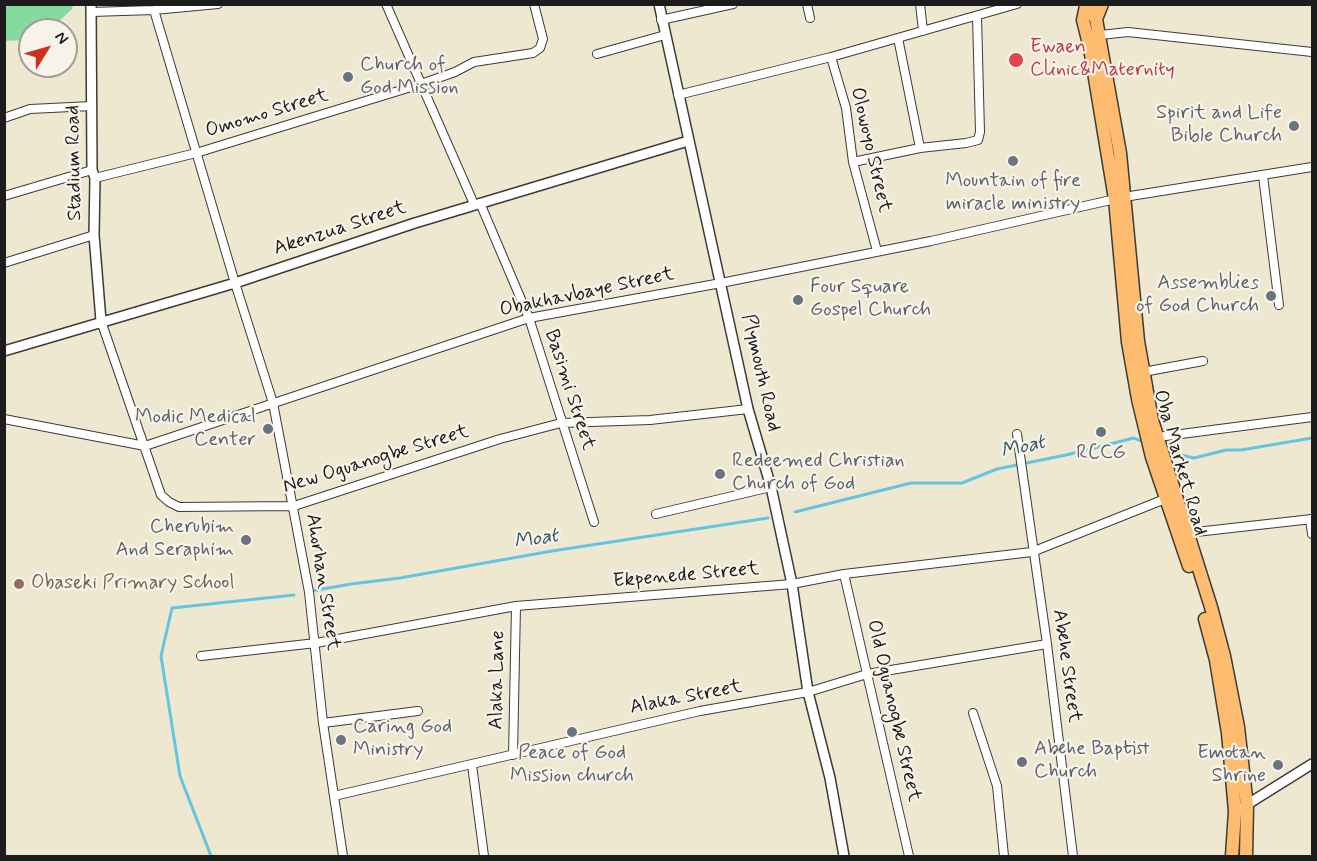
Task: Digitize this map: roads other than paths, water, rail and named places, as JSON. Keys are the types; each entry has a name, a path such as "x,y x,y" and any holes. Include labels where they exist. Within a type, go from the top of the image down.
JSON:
{"main road":[{"path":"1096,19 1102,4"},
{"path":"1086,5 1096,19"},
{"name":"Oba Market Road","path":"1086,5 1083,20 1120,198 1138,341 1152,420 1224,657 1238,727 1241,808 1246,856"},
{"name":"Oba Market Road","path":"1096,19 1120,153 1120,198 1128,342 1143,423 1216,660 1241,808 1232,856"}],"street":[{"path":"91,8 154,10 218,4"},
{"name":"Basimi Street","path":"386,4 529,318 594,522"},
{"name":"Omomo Street","path":"4,196 196,153 421,84 455,72 474,62 532,53 540,48 543,39 534,4"},
{"name":"Plymouth Road","path":"659,4 748,409 771,487 792,584 808,692 830,778 844,856"},
{"path":"661,20 732,4"},
{"path":"807,4 810,18"},
{"path":"920,4 923,31"},
{"path":"678,95 831,57 1017,4"},
{"name":"Stadium Road","path":"91,8 94,235 101,321"},
{"name":"Ahorhan Street","path":"154,10 273,403 309,592 323,723 343,856"},
{"path":"853,162 920,148 978,140 980,132 977,16"},
{"path":"1100,35 1128,32 1312,52"},
{"path":"597,54 665,35"},
{"path":"898,38 920,148"},
{"name":"Olowoyo Street","path":"831,57 846,108 853,162 877,251"},
{"path":"4,118 30,109 92,106"},
{"name":"Akenzua Street","path":"4,351 235,283 477,204 688,141"},
{"name":"Obakhavbaye Street","path":"4,419 145,446 529,318 721,283 981,230 1120,198 1312,167"},
{"path":"1263,176 1279,305"},
{"path":"4,263 94,235"},
{"name":"New Oguanogbe Street","path":"101,321 161,495 179,507 294,506 500,440 561,423 650,420 748,409"},
{"path":"1143,372 1203,361"},
{"path":"1158,437 1312,417"},
{"name":"Abehe Street","path":"1017,434 1032,552 1047,644 1073,856"},
{"path":"656,514 771,487"},
{"name":"Ekpenede Street","path":"201,656 316,644 516,606 792,584 844,574 1032,552 1166,499"},
{"path":"1187,533 1311,519 1312,534"},
{"name":"Old Oguanogbe Street","path":"844,574 909,856"},
{"name":"Alaka Lane","path":"513,754 516,606"},
{"name":"Alaka Street","path":"334,796 700,711 808,692 867,674 1047,644"},
{"path":"323,723 418,711"},
{"path":"973,713 997,786 1004,856"},
{"path":"1241,808 1312,764"},
{"path":"472,765 484,856"}],"waterway":[{"name":"Moat","path":"795,512 911,483 962,483 997,469 1134,438 1145,443"},
{"path":"1165,451 1194,458 1226,450 1241,450 1312,438"},
{"name":"Moat","path":"311,591 768,518"},
{"name":"Moat","path":"211,856 180,776 161,656 172,608 294,595"}],"place":[{"name":"Ewaen Clinic&Maternity","path":"1016,60"},
{"name":"Church of God Mission","path":"348,77"},
{"name":"Spirit and Life Bible Church","path":"1294,126"},
{"name":"Mountain of fire miracle ministry","path":"1013,161"},
{"name":"Assemblies of God Church","path":"1271,296"},
{"name":"Four Square Gospel Church","path":"798,300"},
{"name":"Modic Medical Center","path":"268,429"},
{"name":"RCCG","path":"1101,432"},
{"name":"Redeemed Christian Church of God","path":"720,474"},
{"name":"Cherubim And Seraphim","path":"246,540"},
{"name":"Obaseki Primary School","path":"19,584"},
{"name":"Peace of God Mission church","path":"572,732"},
{"name":"Caring God Ministry","path":"341,740"},
{"name":"Abehe Baptist Church","path":"1022,762"},
{"name":"Emotan Shrine","path":"1278,765"}]}
